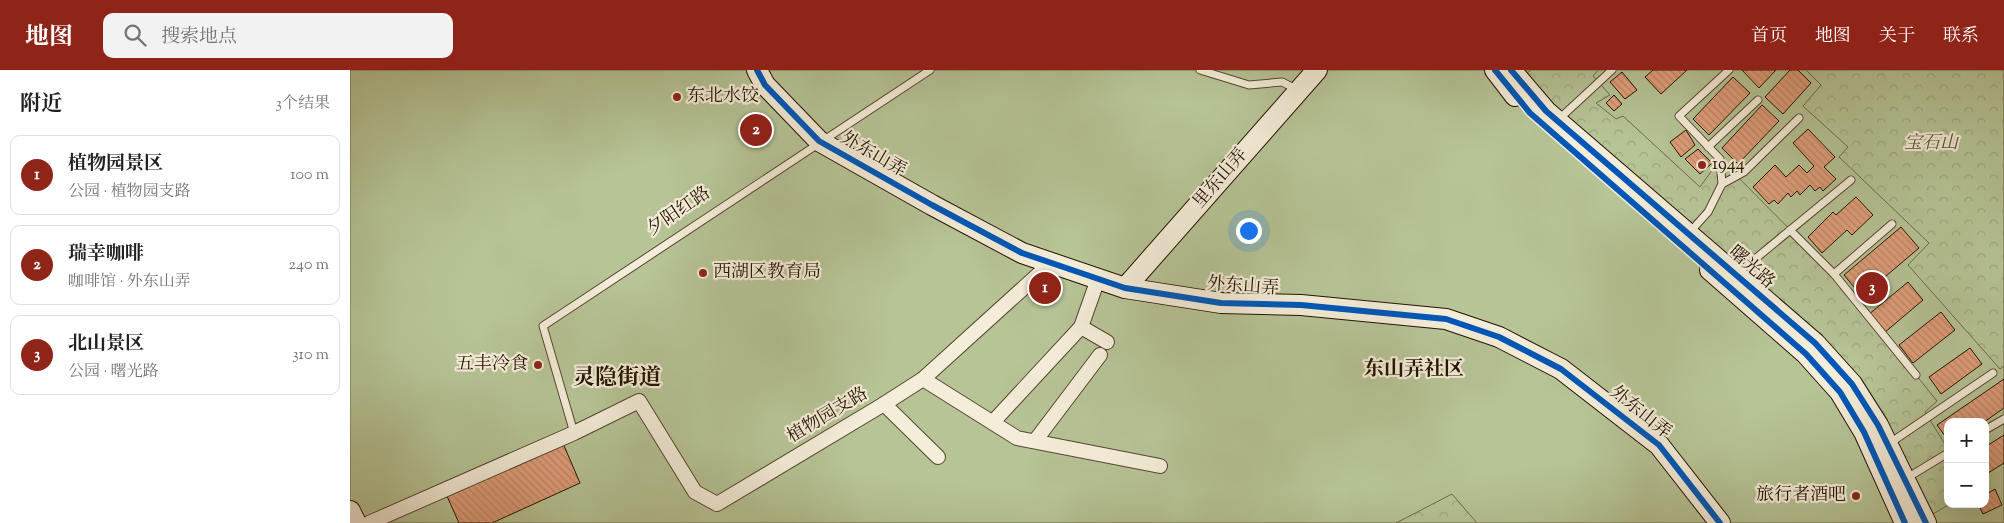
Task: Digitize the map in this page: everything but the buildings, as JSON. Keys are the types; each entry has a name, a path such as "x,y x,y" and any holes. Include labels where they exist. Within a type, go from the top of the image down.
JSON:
{"street":[{"name":"外东山弄","path":"757,70 764,85 819,141 1022,253 1125,288 1221,303 1301,306 1446,318 1498,337 1561,369 1659,445 1720,523"},
{"name":"里东山弄","path":"1125,288 1317,70"},
{"name":"曙光路","path":"1509,71 1557,121 1815,343 1852,384 1878,425 1926,523"},
{"name":"曙光路","path":"1509,71 1530,113 1806,354 1840,392 1864,432 1905,523"},
{"name":"植物园支路","path":"574,433 638,401 695,492 717,504 923,379 1051,263"},
{"path":"993,422 1081,327 1098,279"},
{"path":"1081,327 1107,342"},
{"path":"1036,441 1100,355"},
{"path":"923,379 1017,438 1160,466"},
{"path":"884,404 938,457"},
{"path":"369,523 574,433"},
{"path":"350,511 356,523"}],"lane":[{"name":"夕阳红路","path":"574,433 543,326 819,141 930,70"},
{"path":"1200,70 1249,85 1282,82 1298,91"},
{"path":"1557,121 1612,70"},
{"path":"1688,234 1708,212 1722,184 1720,160 1678,116 1729,70"},
{"path":"1708,147 1758,100"},
{"path":"1722,184 1744,172 1799,118"},
{"path":"1736,275 1851,180"},
{"path":"1834,274 1892,224"},
{"path":"1790,230 1834,274 1916,375"},
{"path":"1888,444 1994,373"},
{"path":"1989,428 2004,419"},
{"path":"1905,480 1944,456"}],"green space":[{"path":"350,70 2004,70 2004,523 352,523 350,518"},
{"path":"1531,70 1598,70 1593,76 1610,95 1596,103 1616,119 1623,116 1700,187 1720,159 1834,274 1937,401 1925,412 1944,443 1944,508 1933,514 1868,392 1557,109 1526,74"},
{"name":"宝石山","path":"1806,70 2004,70 2004,366 2000,369 1908,265 1929,243 1839,157 1848,147 1803,106 1821,85"},
{"path":"1452,494 1477,523 1396,523"}],"cycle path":[{"path":"757,70 765,85 819,141 1022,253 1125,288 1221,303 1301,305 1446,319 1499,337 1561,369 1659,445 1720,523"},
{"path":"1495,70 1530,113 1806,354 1840,392 1864,432 1905,523"},
{"path":"1511,70 1546,111 1815,343 1852,384 1878,425 1926,523"}],"place":[{"name":"东北水饺","path":"677,97"},
{"name":"瑞幸咖啡","path":"756,130"},
{"name":"1944","path":"1702,165"},
{"name":"西湖区教育局","path":"703,273"},
{"name":"植物园景区","path":"1045,288"},
{"name":"北山景区","path":"1872,288"},
{"name":"五丰冷食","path":"538,365"},
{"name":"旅行者酒吧","path":"1856,496"}],"district":[{"name":"东山弄社区","path":"1414,370"},
{"name":"灵隐街道","path":"617,379"}]}
